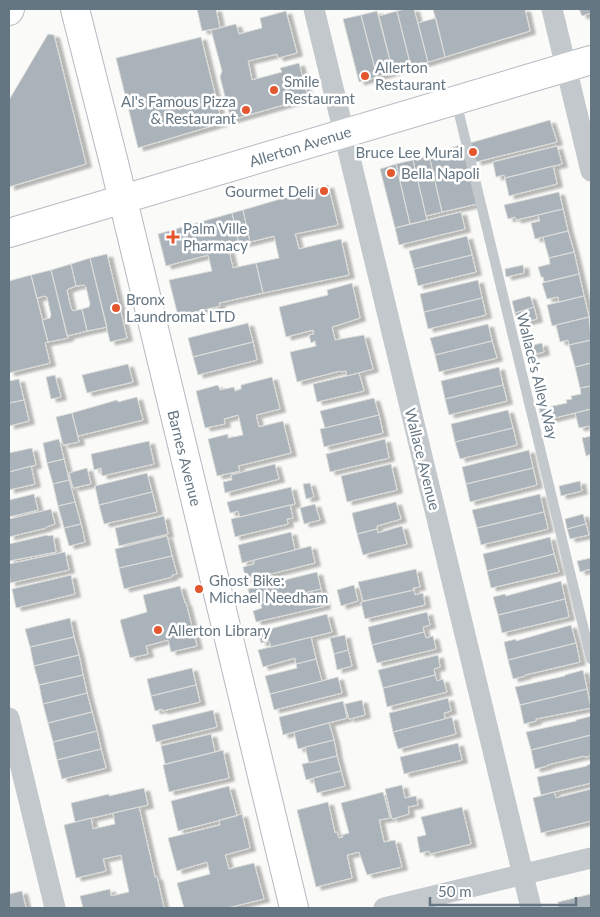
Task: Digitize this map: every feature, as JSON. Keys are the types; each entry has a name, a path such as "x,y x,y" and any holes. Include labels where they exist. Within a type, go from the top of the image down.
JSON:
{"street":[{"name":"Barnes Avenue","path":"75,9 294,908"},
{"name":"Wallace Avenue","path":"314,9 532,908"},
{"path":"552,9 579,63 591,171"},
{"name":"Allerton Avenue","path":"9,233 579,63"},
{"path":"9,718 55,908"},
{"path":"384,908 591,858"}],"lane":[{"name":"Wallace's Alley Way","path":"456,100 591,658"}],"building":[{"path":"197,9 216,9 220,28 202,31"},
{"path":"414,9 428,62 411,67 397,11"},
{"path":"433,9 525,9 530,31 445,57"},
{"path":"579,9 591,9 591,13 582,16"},
{"path":"286,11 297,53 278,58 277,54 248,61 252,80 282,72 280,68 299,63 308,98 231,120 220,77 222,71 211,30 236,24 239,34 262,28 260,18"},
{"path":"377,11 393,72 377,77 361,15"},
{"path":"397,11 411,67 393,72 379,16"},
{"path":"361,15 377,77 359,82 343,19"},
{"path":"436,18 445,57 428,62 418,23"},
{"path":"48,34 54,35 86,164 9,187 9,100"},
{"path":"201,37 222,123 138,148 116,58"},
{"path":"550,120 557,142 476,162 470,143"},
{"path":"463,144 477,204 442,212 429,155"},
{"path":"557,146 562,164 505,178 504,175 496,177 493,162"},
{"path":"429,155 442,212 426,216 413,160"},
{"path":"413,160 427,220 410,224 396,164"},
{"path":"396,164 410,224 395,228 380,169"},
{"path":"553,166 557,184 509,196 505,178"},
{"path":"328,185 338,225 295,234 299,249 341,239 349,275 263,293 256,263 279,258 274,236 250,242 243,210"},
{"path":"559,192 563,209 516,220 515,217 508,219 504,205"},
{"path":"563,209 568,231 535,239 531,223 540,221 538,215"},
{"path":"243,210 250,242 239,244 232,213"},
{"path":"461,212 465,229 399,245 395,228"},
{"path":"232,213 239,244 228,247 233,268 256,263 263,293 219,303 220,306 178,316 169,280 212,271 208,255 166,266 158,234"},
{"path":"568,231 574,252 549,258 543,237"},
{"path":"467,236 472,255 414,269 409,251"},
{"path":"574,252 579,274 544,282 538,267 550,264 549,258"},
{"path":"107,254 127,338 110,342 90,258"},
{"path":"472,255 476,272 418,286 414,269"},
{"path":"90,258 107,327 87,331 82,309 89,307 90,304 86,287 84,285 76,286 71,264"},
{"path":"71,264 76,286 67,291 71,308 73,311 82,309 87,331 67,336 51,270"},
{"path":"523,265 524,273 506,277 505,269"},
{"path":"51,270 68,338 48,342 42,320 50,318 51,315 47,297 37,298 31,275"},
{"path":"579,274 584,296 559,302 558,297 547,299 542,283"},
{"path":"31,275 48,342 45,343 50,363 9,373 9,281"},
{"path":"478,280 482,298 424,312 420,294"},
{"path":"352,283 360,318 332,327 335,340 364,335 373,369 347,376 346,371 340,371 297,382 290,352 316,346 315,341 311,343 309,335 314,334 313,330 286,337 279,307 328,295 327,290"},
{"path":"530,296 534,307 515,313 512,301"},
{"path":"584,296 589,317 552,326 547,305"},
{"path":"482,298 486,315 428,329 424,312"},
{"path":"534,307 537,319 519,324 515,313"},
{"path":"589,317 591,340 569,345 568,340 560,342 556,325"},
{"path":"248,323 253,342 193,357 188,338"},
{"path":"488,324 492,341 435,355 430,338"},
{"path":"591,340 591,363 575,367 569,345"},
{"path":"492,341 497,358 439,372 435,355"},
{"path":"253,342 257,360 198,375 193,357"},
{"path":"542,343 544,352 527,356 524,347"},
{"path":"591,363 591,386 580,388 575,367"},
{"path":"128,364 133,382 87,393 82,375"},
{"path":"499,367 503,385 445,399 441,381"},
{"path":"359,373 364,391 317,402 313,384"},
{"path":"55,375 61,397 51,399 46,377"},
{"path":"272,377 280,409 256,415 259,427 283,421 291,453 238,466 240,471 217,476 208,439 228,434 228,438 243,435 239,418 238,415 224,419 225,424 205,428 196,391 218,385 220,390 234,387 235,391 241,389 241,385"},
{"path":"19,379 24,400 9,403 9,381"},
{"path":"503,385 507,401 449,415 445,399"},
{"path":"591,386 591,409 542,421 539,409 567,403 566,400 572,399 571,396 581,394 580,388"},
{"path":"137,397 143,420 78,436 72,413 117,400 118,402"},
{"path":"374,398 379,415 325,428 320,411"},
{"path":"24,400 29,421 9,426 9,403"},
{"path":"591,409 591,432 589,426 579,428 575,413"},
{"path":"508,410 513,428 455,442 451,424"},
{"path":"72,413 79,442 63,445 56,417"},
{"path":"379,415 383,433 324,447 320,429"},
{"path":"513,428 517,445 460,459 455,442"},
{"path":"591,436 591,454 586,456 582,438"},
{"path":"59,439 64,459 47,463 43,443"},
{"path":"385,439 389,458 330,472 326,454"},
{"path":"149,441 154,464 102,476 101,468 94,470 91,454"},
{"path":"32,448 36,465 9,472 9,453"},
{"path":"529,450 533,468 466,484 462,467"},
{"path":"64,459 69,480 53,484 47,463"},
{"path":"275,464 279,479 225,493 223,482 232,480 231,475"},
{"path":"391,464 397,490 347,502 341,476"},
{"path":"31,466 35,484 9,490 9,472"},
{"path":"87,468 91,484 73,488 69,473"},
{"path":"533,468 537,485 470,502 466,484"},
{"path":"147,473 152,492 99,505 95,486"},
{"path":"69,480 75,502 58,506 53,484"},
{"path":"580,481 582,491 561,496 559,486"},
{"path":"310,483 314,497 306,499 303,484"},
{"path":"291,487 295,504 240,517 238,511 230,513 227,502"},
{"path":"152,492 157,512 104,524 99,505"},
{"path":"34,494 38,510 9,517 9,500"},
{"path":"540,494 544,512 477,528 472,510"},
{"path":"75,502 81,524 64,528 58,506"},
{"path":"396,502 401,519 377,526 377,529 357,534 352,513"},
{"path":"315,504 320,520 304,524 300,508"},
{"path":"290,505 293,518 287,519 288,524 235,537 231,519"},
{"path":"51,509 55,524 9,537 9,519"},
{"path":"544,512 548,529 481,545 477,528"},
{"path":"583,514 586,524 567,529 565,519"},
{"path":"164,516 168,534 119,546 115,528"},
{"path":"81,524 85,542 69,546 64,528"},
{"path":"586,524 589,535 570,539 567,529"},
{"path":"402,526 407,544 363,555 357,534 377,529 378,533"},
{"path":"291,532 295,550 242,563 238,545"},
{"path":"53,535 56,552 9,561 9,544"},
{"path":"167,536 172,556 119,568 115,549"},
{"path":"550,537 554,554 487,571 483,554"},
{"path":"311,546 315,563 246,580 243,567 254,564 254,560"},
{"path":"65,552 69,570 10,583 9,564"},
{"path":"554,554 559,572 491,588 487,571"},
{"path":"172,556 177,574 172,575 172,577 124,589 119,568"},
{"path":"591,558 591,569 580,572 577,561"},
{"path":"416,569 420,587 363,601 358,582"},
{"path":"317,572 321,589 260,603 259,599 251,600 248,589"},
{"path":"71,575 75,594 16,608 12,589"},
{"path":"561,581 565,599 498,615 493,597 505,594 506,596"},
{"path":"354,585 358,601 341,606 337,590"},
{"name":"Allerton Library","path":"180,586 197,646 171,652 168,640 146,646 148,654 130,658 120,620 147,612 143,595"},
{"path":"321,589 325,606 256,622 253,611 262,608 260,603"},
{"path":"414,590 415,595 423,593 425,605 365,619 361,602"},
{"path":"565,599 569,617 502,633 498,615"},
{"path":"427,612 430,625 423,627 424,632 372,645 368,627"},
{"path":"327,614 332,632 271,647 269,641 261,643 258,632"},
{"path":"70,618 74,637 30,647 25,629"},
{"path":"571,625 576,643 508,660 504,642 516,639 516,641"},
{"path":"424,632 426,638 433,636 436,649 377,663 372,645"},
{"path":"345,635 348,650 334,654 330,638"},
{"path":"74,637 79,655 34,666 30,647"},
{"path":"311,637 316,659 296,664 295,658 263,667 258,650"},
{"path":"576,643 580,662 513,679 508,660"},
{"path":"348,650 352,666 337,670 334,654"},
{"path":"79,655 83,675 39,685 34,666"},
{"path":"438,655 440,667 434,669 435,675 383,688 378,670"},
{"path":"316,659 322,681 270,694 265,676 297,668 296,664"},
{"path":"192,668 196,685 151,696 147,679"},
{"path":"583,670 587,689 520,705 515,687"},
{"path":"83,675 87,693 43,704 39,685"},
{"path":"435,675 437,681 443,679 447,692 387,707 383,688"},
{"path":"338,677 342,693 274,710 270,694"},
{"path":"196,685 200,702 155,711 151,696"},
{"path":"587,689 591,708 536,719 536,721 524,724 520,705"},
{"path":"87,693 92,712 48,723 43,704"},
{"path":"448,698 451,711 444,713 445,719 393,732 389,713"},
{"path":"362,700 365,715 349,719 345,704"},
{"path":"343,701 347,718 283,735 279,717"},
{"path":"213,710 217,727 156,742 152,725"},
{"path":"92,712 97,731 53,742 48,723"},
{"path":"591,716 591,735 531,750 526,732"},
{"path":"452,717 456,734 398,749 393,732"},
{"path":"329,723 334,740 298,749 294,732"},
{"path":"97,731 101,749 57,760 53,742"},
{"path":"211,734 215,752 165,764 161,746"},
{"path":"591,735 591,756 584,756 535,769 531,750"},
{"path":"334,740 337,756 309,763 305,747"},
{"path":"458,743 462,760 404,774 400,757"},
{"path":"101,749 106,768 62,779 57,760"},
{"path":"223,750 229,778 169,792 163,765"},
{"path":"337,756 341,771 306,780 302,764"},
{"path":"591,764 591,783 541,795 537,777"},
{"path":"341,771 345,786 317,793 313,778"},
{"path":"402,785 405,798 416,796 418,805 408,807 409,814 392,819 385,789"},
{"path":"229,786 237,816 178,831 171,801"},
{"path":"144,788 148,805 75,822 71,803"},
{"path":"591,789 591,821 541,833 533,798 554,792 556,798"},
{"path":"383,792 390,818 379,820 384,842 395,840 402,867 367,875 359,852 347,855 352,878 316,887 297,810 328,802 335,833 337,832 339,838 349,833 341,803"},
{"path":"139,807 164,908 83,908 80,896 110,889 111,896 129,892 121,855 103,859 106,871 76,878 64,825 91,818 93,829 115,824 113,813"},
{"path":"462,807 471,844 430,854 429,851 420,853 417,837 426,835 421,817"},
{"path":"242,814 250,848 225,855 229,869 254,863 264,899 227,908 184,908 177,883 210,874 207,862 177,871 168,838 220,825 219,820"},
{"path":"22,891 26,908 9,908 9,894"},
{"path":"591,894 591,908 559,908 558,902"}],"place":[{"name":"Allerton Restaurant","path":"365,76"},
{"name":"Smile Restaurant","path":"274,90"},
{"name":"Al's Famous Pizza & Restaurant","path":"246,110"},
{"name":"Bruce Lee Mural","path":"473,152"},
{"name":"Bella Napoli","path":"391,173"},
{"name":"Gourmet Deli","path":"324,191"},
{"name":"Palm Ville Pharmacy","path":"173,237"},
{"name":"Bronx Laundromat LTD","path":"116,308"},
{"name":"Ghost Bike: Michael Needham","path":"199,589"},
{"name":"Allerton Library","path":"158,630"}]}
